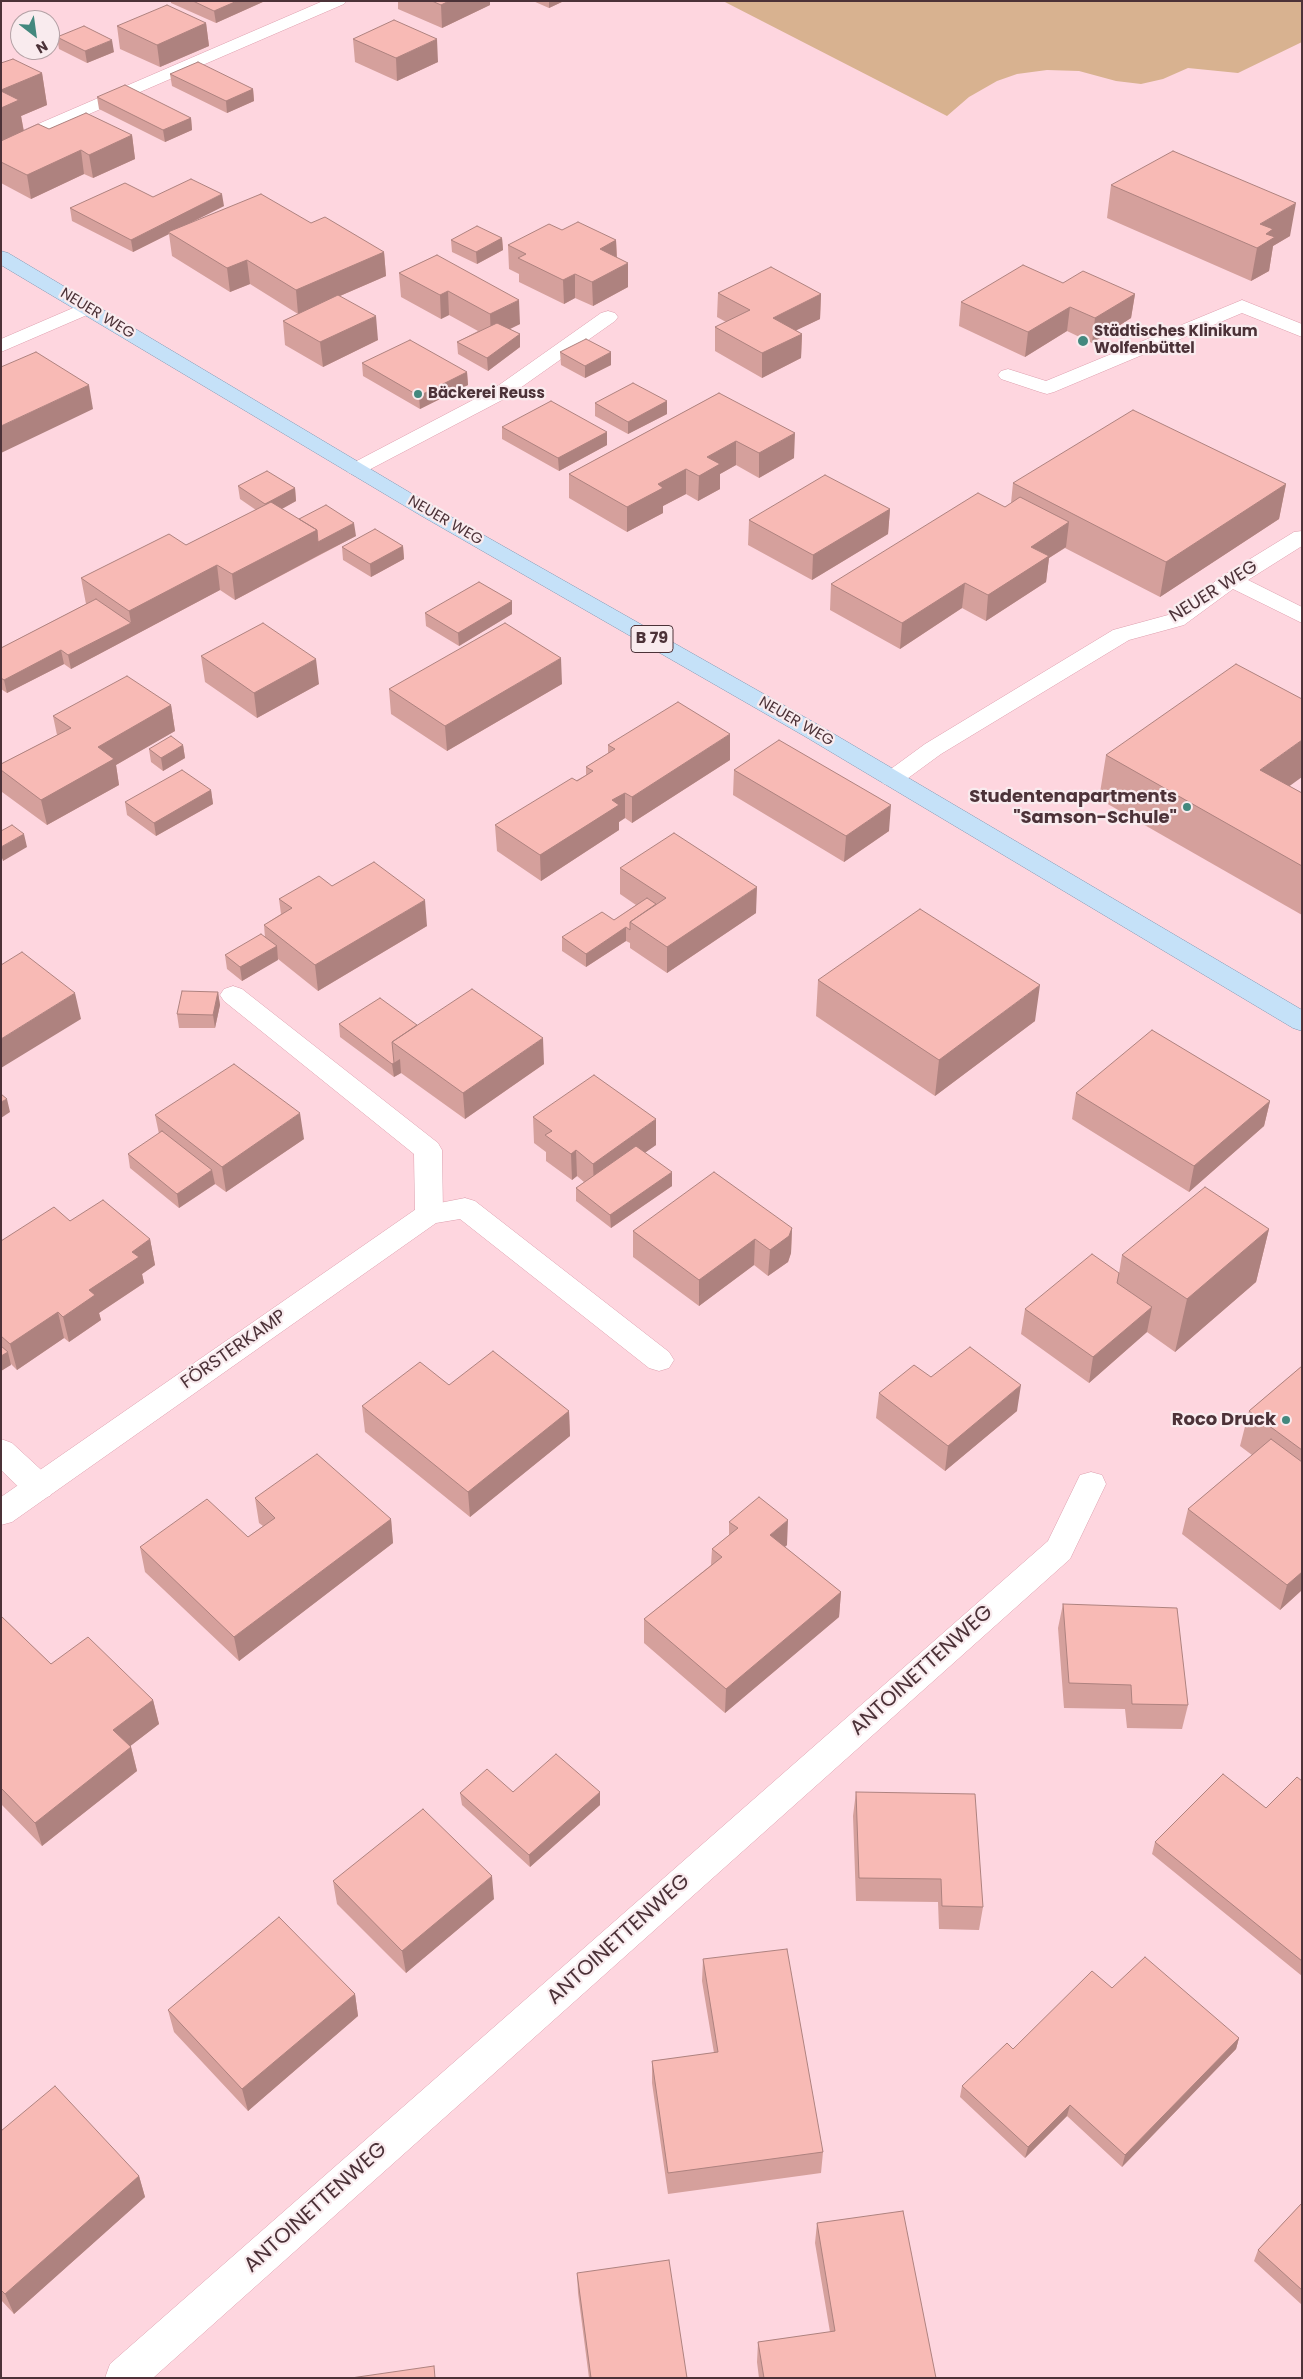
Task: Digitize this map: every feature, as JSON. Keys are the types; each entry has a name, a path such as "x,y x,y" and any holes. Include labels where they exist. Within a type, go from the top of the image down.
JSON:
{"main road":[{"name":"NEUER WEG","path":"1,257 356,469 892,779 1302,1022"}],"street":[{"path":"1,147 338,1"},
{"path":"1008,375 1047,388 1242,306 1302,331"},
{"path":"1,346 87,308"},
{"path":"356,469 499,394 608,317"},
{"name":"NEUER WEG","path":"892,779 933,749 1121,635 1176,620 1232,580 1302,538"},
{"path":"1232,580 1302,616"},
{"path":"233,995 428,1150 428,1214"},
{"name":"FÖRSTERKAMP","path":"1,1513 428,1214 465,1208 659,1360"},
{"path":"1,1451 39,1486"},
{"name":"ANTOINETTENWEG","path":"124,2378 1059,1550 1091,1484"}],"shaded area":[{"path":"723,1 1302,1 1302,42 1238,73 1188,68 1163,79 1141,84 1116,81 1079,71 1047,70 1017,74 997,81 969,97 947,116"}],"building":[{"path":"193,1 237,1 214,11"},
{"path":"432,1 449,1 441,5"},
{"path":"167,5 206,23 157,45 117,26"},
{"path":"394,20 437,39 396,58 353,39"},
{"path":"84,26 112,40 85,51 60,38 60,36"},
{"path":"15,60 42,73 1,90 1,63"},
{"path":"198,62 253,89 226,101 170,74"},
{"path":"125,85 191,118 163,130 97,97"},
{"path":"1,91 19,100 1,108"},
{"path":"86,113 132,135 89,155 81,150 27,175 1,162 1,141 38,124 49,129"},
{"path":"1173,151 1296,203 1260,224 1273,229 1266,234 1275,237 1257,248 1111,185"},
{"path":"191,179 222,194 131,240 70,208 125,183 153,197"},
{"path":"261,194 311,223 325,217 384,252 296,290 247,260 227,268 168,232"},
{"path":"578,222 616,240 600,249 628,263 592,282 575,274 563,280 518,258 526,254 508,245 549,224 562,230"},
{"path":"477,226 502,238 476,252 451,240"},
{"path":"437,255 519,300 490,314 448,291 440,295 399,273"},
{"path":"1023,265 1063,283 1083,271 1135,294 1095,318 1070,307 1028,332 961,302"},
{"path":"771,267 821,294 773,318 802,334 762,353 715,327 750,310 718,293"},
{"path":"338,295 376,316 320,342 283,321"},
{"path":"497,323 520,334 487,358 457,342"},
{"path":"586,339 611,352 585,366 560,352"},
{"path":"410,340 467,372 419,396 362,363"},
{"path":"36,352 89,385 1,426 1,367"},
{"path":"633,383 667,401 628,422 595,403"},
{"path":"719,393 795,433 759,453 736,441 707,457 720,464 699,476 686,469 658,484 663,488 627,507 569,474"},
{"path":"551,401 607,432 558,458 502,427"},
{"path":"1133,410 1286,484 1166,562 1013,483"},
{"path":"267,471 295,488 265,504 238,486"},
{"path":"825,475 890,509 813,555 749,520"},
{"path":"978,493 1005,507 1020,497 1069,522 1031,547 1049,556 988,595 965,583 902,623 831,584"},
{"path":"271,502 317,530 232,574 217,565 129,611 81,578 169,534 186,545"},
{"path":"326,505 354,523 318,542 317,530 299,519"},
{"path":"375,529 403,546 370,564 342,547"},
{"path":"479,582 512,601 458,633 425,613"},
{"path":"96,599 131,623 68,655 61,650 4,680 1,678 1,648"},
{"path":"263,623 316,659 254,693 201,656"},
{"path":"505,623 561,658 445,726 389,689"},
{"path":"1236,664 1302,699 1302,740 1260,770 1302,793 1302,866 1106,755"},
{"path":"127,676 171,705 98,747 114,759 41,800 1,770 1,764 71,728 53,716"},
{"path":"678,702 730,734 632,797 625,793 612,800 619,805 540,855 495,825 572,778 577,781 593,771 586,767 615,749 608,745"},
{"path":"171,736 183,745 161,758 149,749"},
{"path":"779,740 891,805 846,836 734,770"},
{"path":"182,770 211,790 154,823 125,802"},
{"path":"12,825 24,834 1,847 1,831"},
{"path":"674,833 757,887 667,947 630,922 666,898 620,868"},
{"path":"374,862 425,900 315,965 264,925 292,908 279,899 319,876 332,886"},
{"path":"647,898 656,904 630,922 630,930 626,927 586,954 562,937 602,912 614,920"},
{"path":"920,909 1040,985 939,1060 818,980"},
{"path":"261,934 277,946 240,967 225,955"},
{"path":"22,952 75,993 1,1039 1,965"},
{"path":"472,989 543,1038 463,1093 392,1042"},
{"path":"182,991 218,992 213,1015 177,1014"},
{"path":"380,998 417,1025 392,1042 394,1063 392,1064 339,1024"},
{"path":"1152,1030 1270,1101 1194,1166 1076,1093"},
{"path":"234,1064 300,1113 222,1167 155,1115"},
{"path":"594,1075 656,1119 593,1164 576,1150 571,1154 545,1135 552,1131 533,1117"},
{"path":"1,1094 7,1099 1,1102"},
{"path":"162,1131 212,1170 177,1194 128,1154"},
{"path":"636,1146 672,1172 610,1215 576,1188"},
{"path":"714,1172 792,1228 789,1236 770,1250 755,1239 699,1280 633,1231"},
{"path":"1205,1187 1269,1229 1187,1299 1122,1255"},
{"path":"103,1200 150,1239 132,1252 139,1257 89,1290 95,1295 63,1317 58,1312 10,1344 1,1336 1,1241 54,1207 70,1221"},
{"path":"1092,1254 1119,1273 1117,1283 1152,1307 1093,1357 1025,1309"},
{"path":"1,1346 8,1352 1,1356"},
{"path":"970,1347 1021,1385 948,1446 879,1393 914,1365 931,1377"},
{"path":"493,1351 569,1411 468,1492 362,1406 420,1362 449,1385"},
{"path":"1302,1366 1302,1450 1249,1411"},
{"path":"1271,1439 1302,1462 1302,1572 1287,1585 1188,1509"},
{"path":"317,1454 391,1519 234,1637 140,1547 207,1499 248,1537 275,1518 255,1498"},
{"path":"759,1497 788,1520 770,1535 841,1592 726,1689 644,1619 722,1557 712,1549 738,1528 729,1522"},
{"path":"1063,1604 1177,1608 1188,1705 1132,1704 1131,1685 1069,1683"},
{"path":"1,1616 51,1664 88,1637 153,1700 113,1730 131,1747 35,1823 1,1788"},
{"path":"556,1754 600,1792 529,1855 460,1793 487,1769 513,1792"},
{"path":"1223,1774 1266,1808 1297,1777 1302,1781 1302,1961 1155,1842"},
{"path":"856,1792 975,1794 983,1907 942,1906 941,1879 859,1878"},
{"path":"423,1809 492,1876 402,1951 333,1881"},
{"path":"279,1917 355,1994 242,2089 168,2010"},
{"path":"787,1949 823,2152 668,2173 652,2061 718,2052 703,1959"},
{"path":"1145,1957 1239,2038 1125,2155 1070,2105 1028,2147 962,2086 1007,2043 1013,2049 1092,1971 1112,1988"},
{"path":"55,2086 139,2176 5,2294 1,2290 1,2131"},
{"path":"1302,2203 1302,2290 1258,2250"},
{"path":"903,2211 936,2378 764,2378 758,2342 835,2331 817,2223"},
{"path":"669,2260 687,2378 591,2378 577,2273"},
{"path":"434,2366 435,2378 351,2378"}],"place":[{"name":"Städtisches Klinikum Wolfenbüttel","path":"1083,341"},
{"name":"Bäckerei Reuss","path":"418,394"},
{"name":"Studentenapartments \"Samson-Schule\"","path":"1187,807"},
{"name":"Roco Druck","path":"1286,1420"}]}
